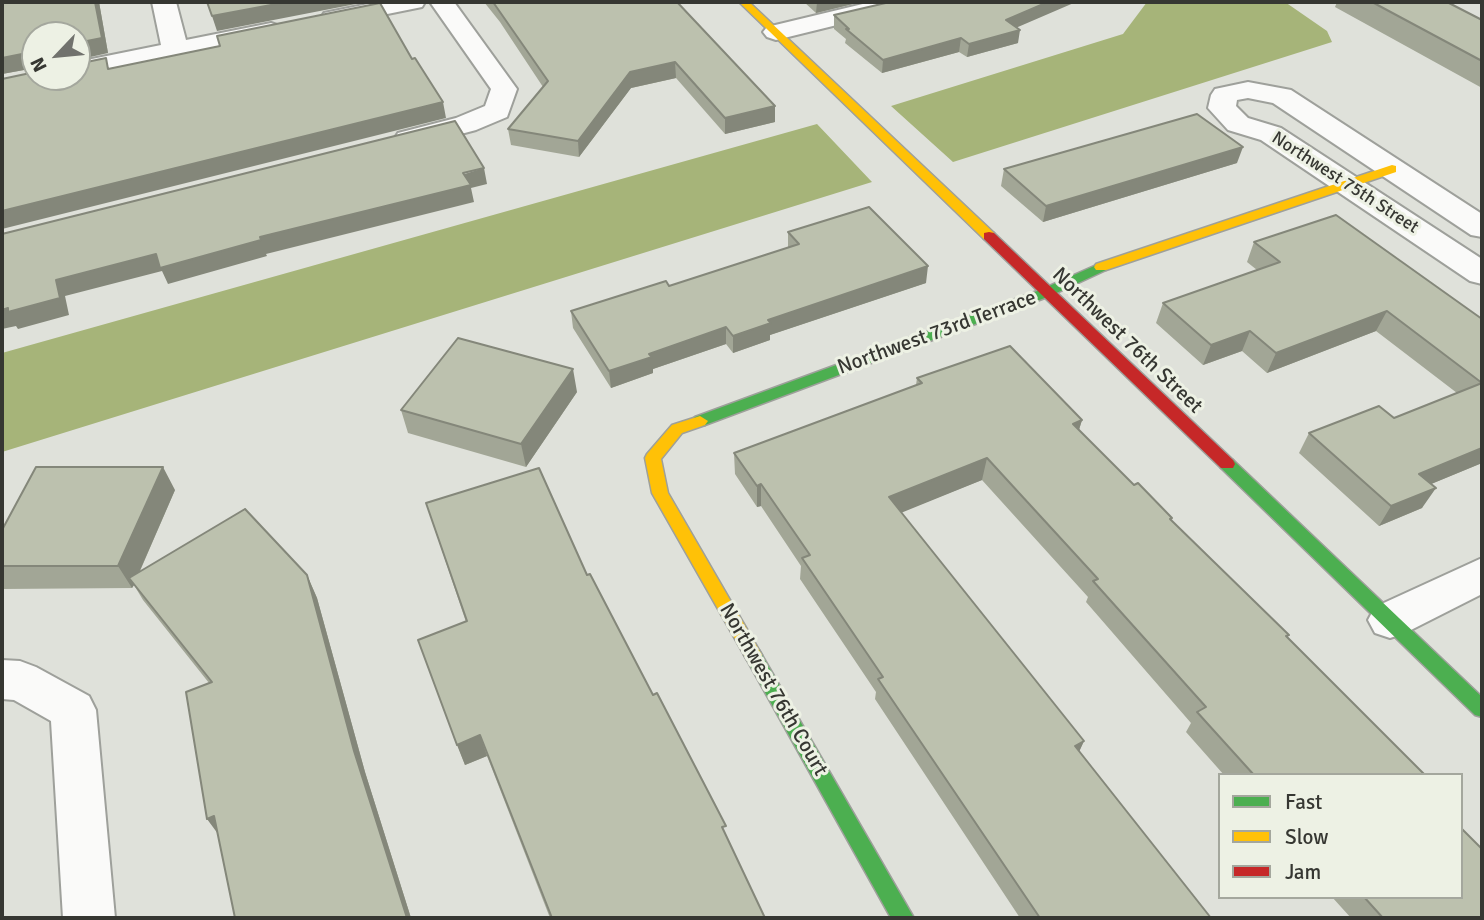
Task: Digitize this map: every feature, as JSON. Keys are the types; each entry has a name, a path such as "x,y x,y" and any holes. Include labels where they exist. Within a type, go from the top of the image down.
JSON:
{"street":[{"path":"164,2 175,50"},
{"path":"91,67 413,2"},
{"path":"387,145 466,124 497,111 504,89 442,2"},
{"name":"Northwest 76th Street","path":"744,2 1482,709"},
{"path":"776,32 901,2"},
{"name":"Northwest 75th Street","path":"1482,228 1282,96 1248,90 1225,94 1222,108 1238,124 1272,134 1482,274"},
{"name":"Northwest 73rd Terrace","path":"653,458 677,429 1045,293 1108,264 1392,169"},
{"name":"Northwest 76th Court","path":"653,458 660,493 903,918"},
{"path":"1390,620 1482,575"},
{"path":"11,680 73,710 89,918"}],"shaded area":[{"path":"1147,2 1285,2 1327,31 1332,42 953,162 891,106 1123,34"},
{"path":"817,124 872,182 2,452 2,353"}],"building":[{"path":"2,2 95,2 102,38 91,40 91,21 21,21 21,54 2,58"},
{"path":"207,2 287,2 212,16"},
{"path":"493,2 677,2 775,106 725,118 675,62 630,72 578,141 508,129 548,81"},
{"path":"890,2 1048,2 1006,20 1020,30 969,44 961,38 883,60 846,29 849,29 834,15"},
{"path":"1372,2 1447,2 1482,20 1482,61"},
{"path":"380,3 412,59 415,58 443,102 2,211 2,79 21,75 21,91 91,91 91,61 106,58 108,69 220,46 217,36"},
{"path":"1197,114 1243,147 1046,206 1004,169"},
{"path":"455,121 484,168 463,173 471,185 260,237 261,240 160,268 156,254 56,280 60,298 8,312 8,308 2,310 2,234"},
{"path":"869,207 928,266 768,320 771,323 733,336 726,327 609,371 571,311 666,281 669,286 799,244 788,232"},
{"path":"1336,215 1482,319 1482,383 1387,311 1276,353 1250,331 1211,345 1163,303 1280,262 1254,242"},
{"path":"458,338 573,369 521,444 401,410"},
{"path":"1010,346 1082,420 1073,424 1134,485 1138,483 1172,518 1170,519 1289,635 1286,636 1423,773 1252,773 1197,712 1206,707 1093,581 1098,579 987,458 889,497 1084,741 1075,746 1211,918 1040,918 878,679 883,677 802,558 810,555 761,484 757,486 734,453 922,383 917,378"},
{"path":"1482,383 1482,448 1419,474 1436,488 1391,506 1309,433 1379,406 1394,418"},
{"path":"36,467 163,467 118,566 2,566 2,530"},
{"path":"539,468 587,575 590,574 653,695 657,693 726,826 722,827 765,918 552,918 480,735 457,745 418,640 467,621 426,503"},
{"path":"245,509 307,575 354,751 407,918 235,918 214,816 207,819 186,692 212,682 129,578"},
{"path":"1463,830 1482,849 1482,918 1383,918 1366,899 1463,899"}],"traffic: fast":[{"path":"700,421 1045,293 1101,267"},
{"path":"1227,464 1482,709"},
{"path":"753,655 903,918"}],"traffic: slow":[{"path":"744,2 989,236"},
{"path":"1101,267 1392,169"},
{"path":"700,421 677,429 653,458 660,493 753,655"}],"traffic: jam":[{"path":"989,236 1227,464"}]}
